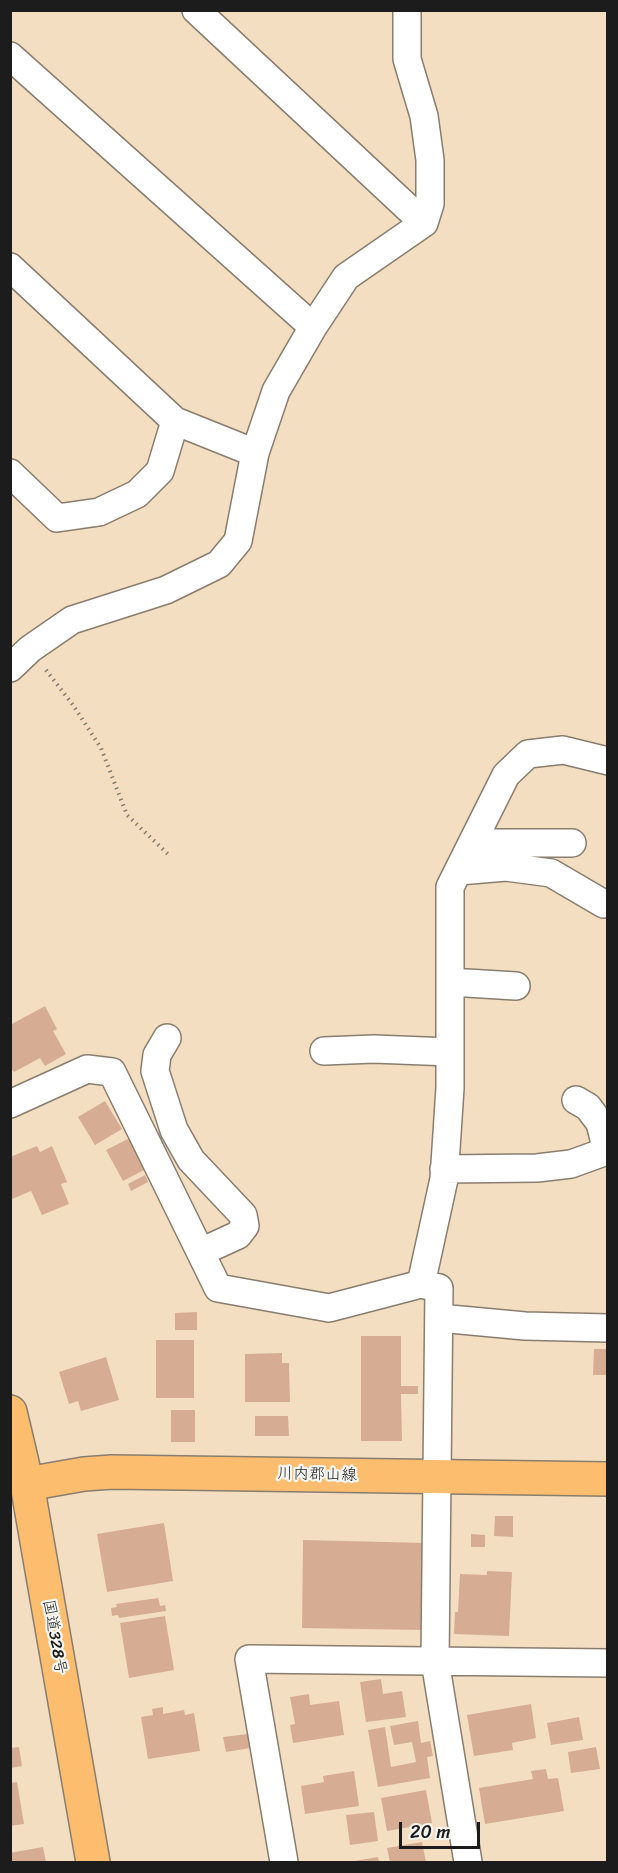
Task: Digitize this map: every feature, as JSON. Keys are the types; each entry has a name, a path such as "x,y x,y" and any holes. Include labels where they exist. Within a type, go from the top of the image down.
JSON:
{"main road":[{"name":"国道328号","path":"10,1412 19,1486 93,1863"},
{"name":"川内郡山線","path":"19,1486 84,1474 112,1472 608,1479"}],"street":[{"path":"195,10 424,223"},
{"path":"10,668 30,648 72,620 166,590 219,564 238,541 255,453 276,391 313,327 346,278 424,223 430,204 430,160 424,116 407,59 407,10"},
{"path":"10,56 313,327"},
{"path":"10,267 175,421 255,453"},
{"path":"10,474 57,518 99,512 137,494 160,471 175,421"},
{"path":"421,1284 444,1179 450,1088 450,887 506,775 528,754 563,750 608,761"},
{"path":"473,843 572,843"},
{"path":"459,871 506,867 550,873 604,904"},
{"path":"450,982 516,986"},
{"path":"167,1038 157,1055 155,1071 174,1130 191,1160 243,1215 245,1226 238,1235 201,1252"},
{"path":"324,1051 374,1049 450,1053"},
{"path":"10,1104 87,1069 112,1072 218,1288 329,1308 421,1284 439,1288 435,1661 468,1863"},
{"path":"444,1169 537,1168 571,1164 607,1151 600,1123 588,1107 576,1100"},
{"path":"439,1318 525,1326 608,1328"},
{"path":"284,1863 249,1659 608,1663"}],"path":[{"path":"30,648 73,705 100,748 127,814 170,856"}],"building":[{"path":"45,1006 57,1029 53,1031 66,1054 45,1066 40,1058 14,1072 10,1067 10,1025"},
{"path":"105,1101 122,1129 95,1145 78,1117"},
{"path":"130,1138 146,1169 123,1181 106,1150"},
{"path":"37,1146 40,1152 52,1146 67,1182 61,1184 69,1204 42,1215 31,1191 12,1199 10,1196 10,1157"},
{"path":"145,1175 148,1182 131,1191 128,1184"},
{"path":"197,1312 197,1330 175,1330 175,1313"},
{"path":"361,1336 401,1336 401,1386 418,1386 418,1394 401,1394 402,1441 361,1441"},
{"path":"156,1340 194,1340 194,1398 156,1398"},
{"path":"594,1349 608,1349 608,1375 593,1375"},
{"path":"282,1353 282,1363 289,1363 290,1402 245,1402 245,1354"},
{"path":"106,1357 119,1400 81,1411 78,1401 69,1404 59,1372"},
{"path":"171,1410 195,1410 195,1442 171,1442"},
{"path":"255,1416 288,1416 289,1436 255,1436"},
{"path":"495,1516 513,1516 513,1537 494,1536"},
{"path":"164,1523 173,1581 107,1592 97,1534"},
{"path":"471,1534 485,1535 485,1547 471,1547"},
{"path":"303,1540 427,1543 425,1630 302,1628"},
{"path":"487,1571 512,1572 509,1636 454,1634 460,1574 487,1575"},
{"path":"158,1598 160,1606 165,1605 166,1611 119,1618 118,1615 112,1616 111,1608 117,1607 116,1604"},
{"path":"165,1616 174,1670 129,1678 120,1623"},
{"path":"381,1679 383,1694 402,1691 406,1717 366,1722 360,1682"},
{"path":"309,1694 310,1705 339,1701 344,1735 293,1743 290,1725 295,1724 290,1697"},
{"path":"531,1704 536,1738 512,1743 513,1750 474,1756 467,1715"},
{"path":"163,1707 163,1714 184,1710 185,1715 194,1713 200,1751 148,1759 141,1717 153,1715 152,1709"},
{"path":"579,1717 583,1740 551,1745 547,1723"},
{"path":"418,1721 421,1743 430,1741 433,1756 427,1757 430,1778 378,1787 368,1730 385,1727 391,1767 416,1762 412,1742 394,1745 390,1726"},
{"path":"248,1734 250,1748 226,1752 223,1737"},
{"path":"19,1747 22,1766 10,1768 10,1748"},
{"path":"596,1747 600,1769 571,1773 568,1752"},
{"path":"546,1769 548,1779 558,1778 564,1811 485,1824 479,1788 533,1779 531,1771"},
{"path":"354,1771 359,1806 305,1814 301,1786 324,1782 323,1776"},
{"path":"17,1782 24,1824 10,1826 10,1783"},
{"path":"426,1790 432,1823 387,1831 381,1798"},
{"path":"374,1812 378,1841 350,1845 346,1815"},
{"path":"422,1842 426,1862 390,1862 387,1848"},
{"path":"43,1847 46,1862 12,1862 10,1853"},
{"path":"378,1857 379,1862 354,1861"}]}
